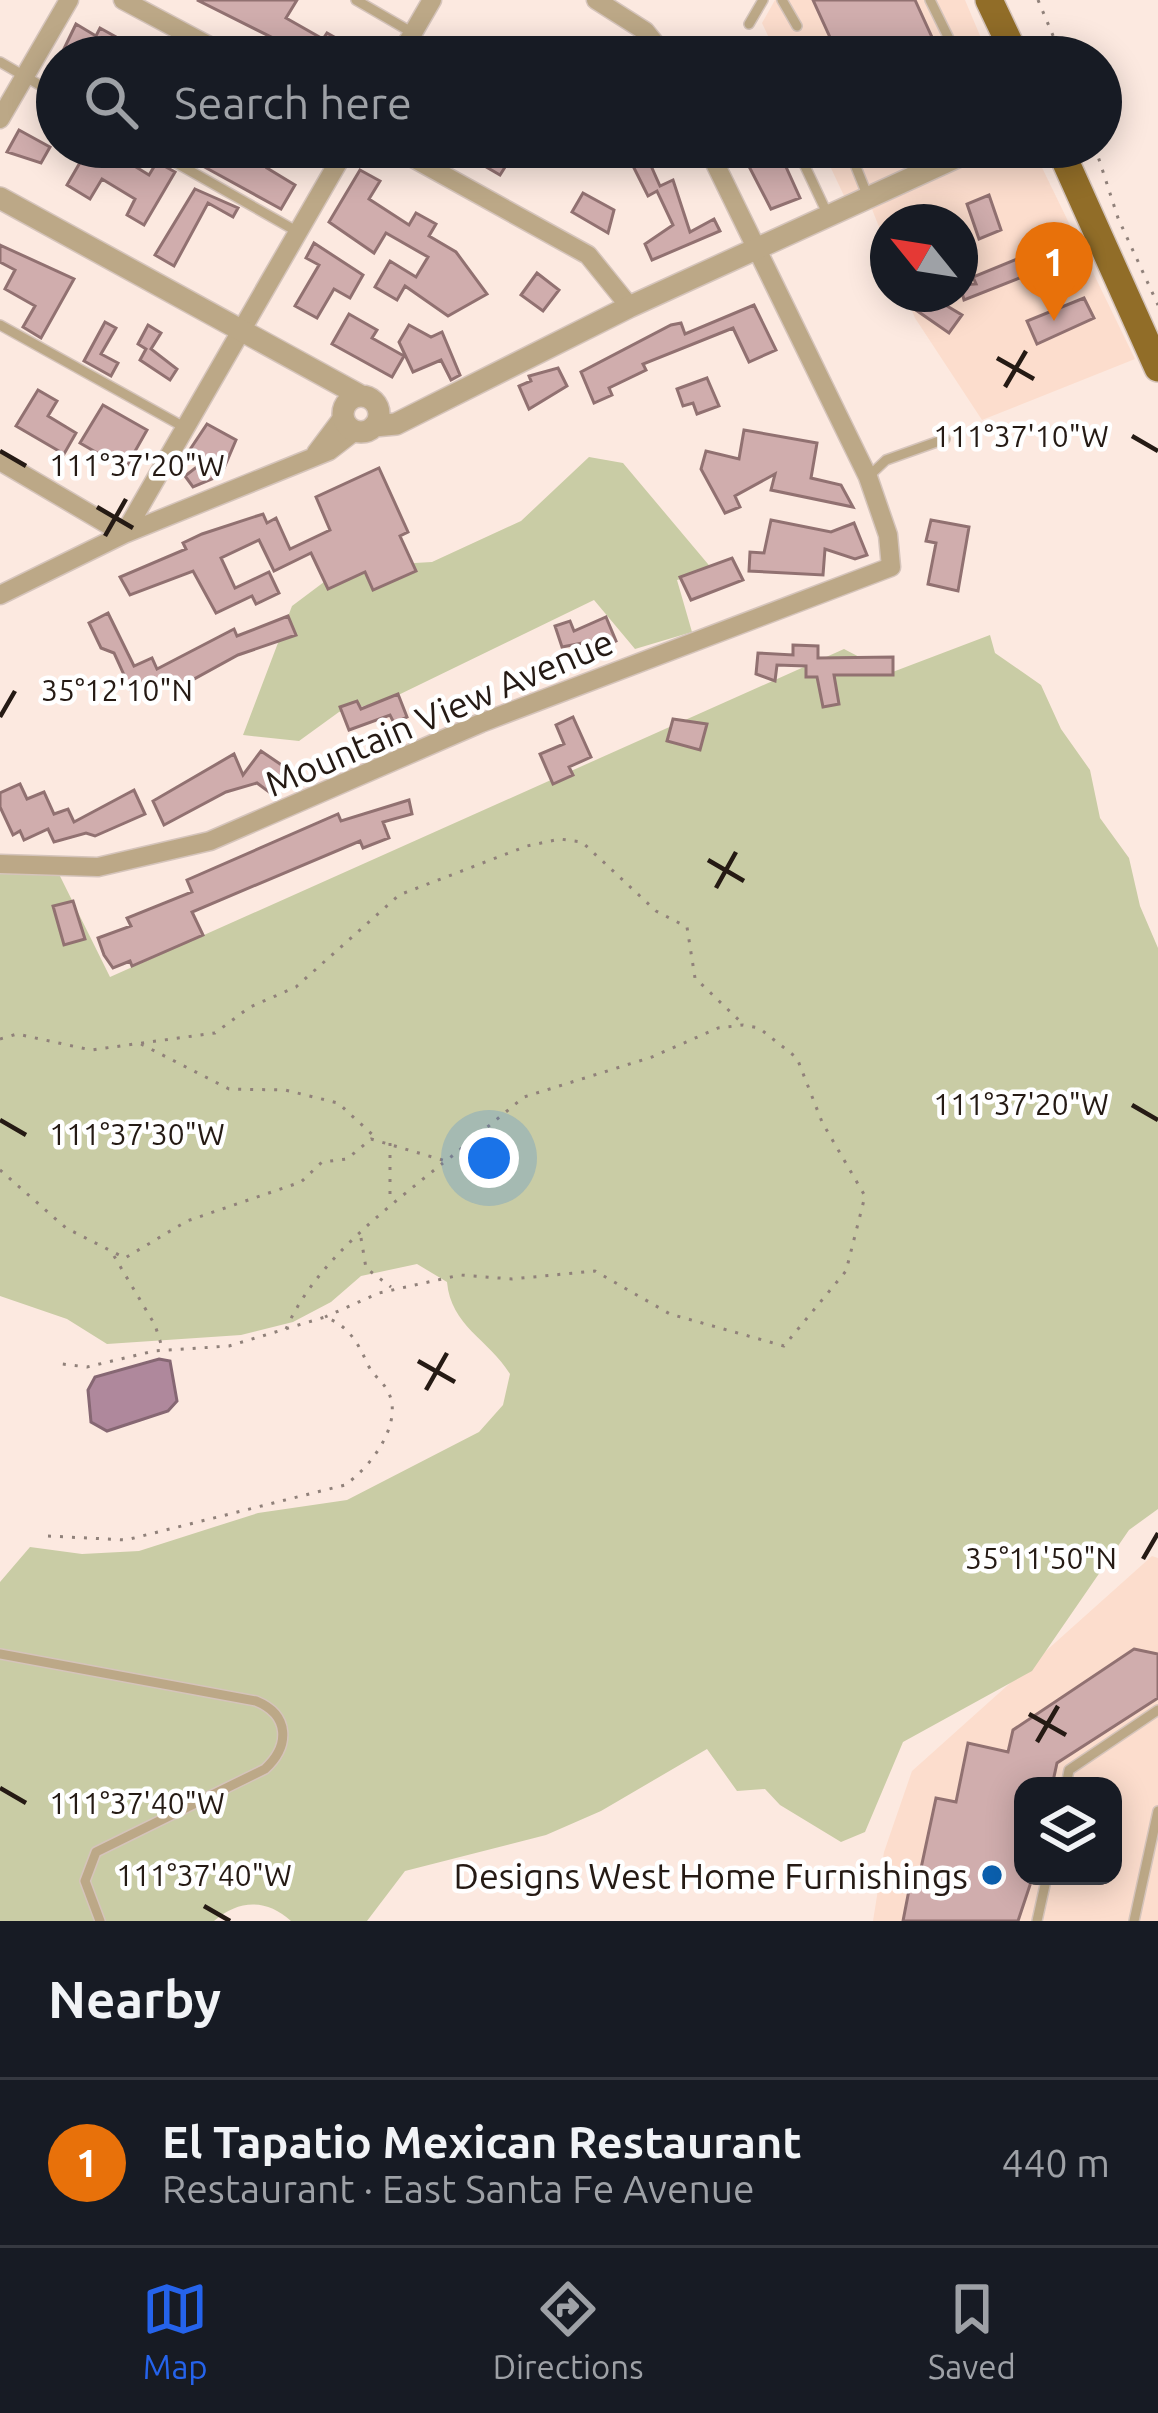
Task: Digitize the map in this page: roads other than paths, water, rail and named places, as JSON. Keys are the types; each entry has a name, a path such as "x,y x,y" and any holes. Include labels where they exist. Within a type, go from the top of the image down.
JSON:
{"main road":[{"path":"988,0 1006,36"},
{"path":"1068,168 1158,368"}],"street":[{"path":"48,36 69,0"},
{"path":"123,0 191,36"},
{"path":"411,36 432,0"},
{"path":"596,0 649,36"},
{"path":"0,119 36,58"},
{"path":"124,534 335,168"},
{"path":"431,168 588,255 626,302"},
{"path":"717,168 868,477"},
{"path":"0,595 124,534 316,453 358,413 437,400 753,248 932,168"},
{"path":"0,198 315,371 358,413"},
{"path":"0,461 124,534"},
{"name":"Mountain View Avenue","path":"0,864 98,868 210,841 481,723 891,567 888,535 868,477"}],"lane":[{"path":"356,0 413,33"},
{"path":"749,25 763,0"},
{"path":"782,0 797,26"},
{"path":"931,0 948,36"},
{"path":"0,62 36,83"},
{"path":"185,168 298,232"},
{"path":"806,168 828,215"},
{"path":"856,168 868,197"},
{"path":"0,325 185,428"},
{"path":"868,477 886,460 944,439"},
{"path":"0,1654 256,1701 274,1711 283,1725 282,1747 265,1769 95,1852 85,1881 100,1921"},
{"path":"1068,1777 1070,1770 1158,1710"},
{"path":"1134,1921 1158,1811"},
{"path":"1037,1921 1045,1885"}],"place":[{"name":"El Tapatio Mexican Restaurant","path":"1054,321"},
{"name":"Designs West Home Furnishings","path":"992,1875"}]}
